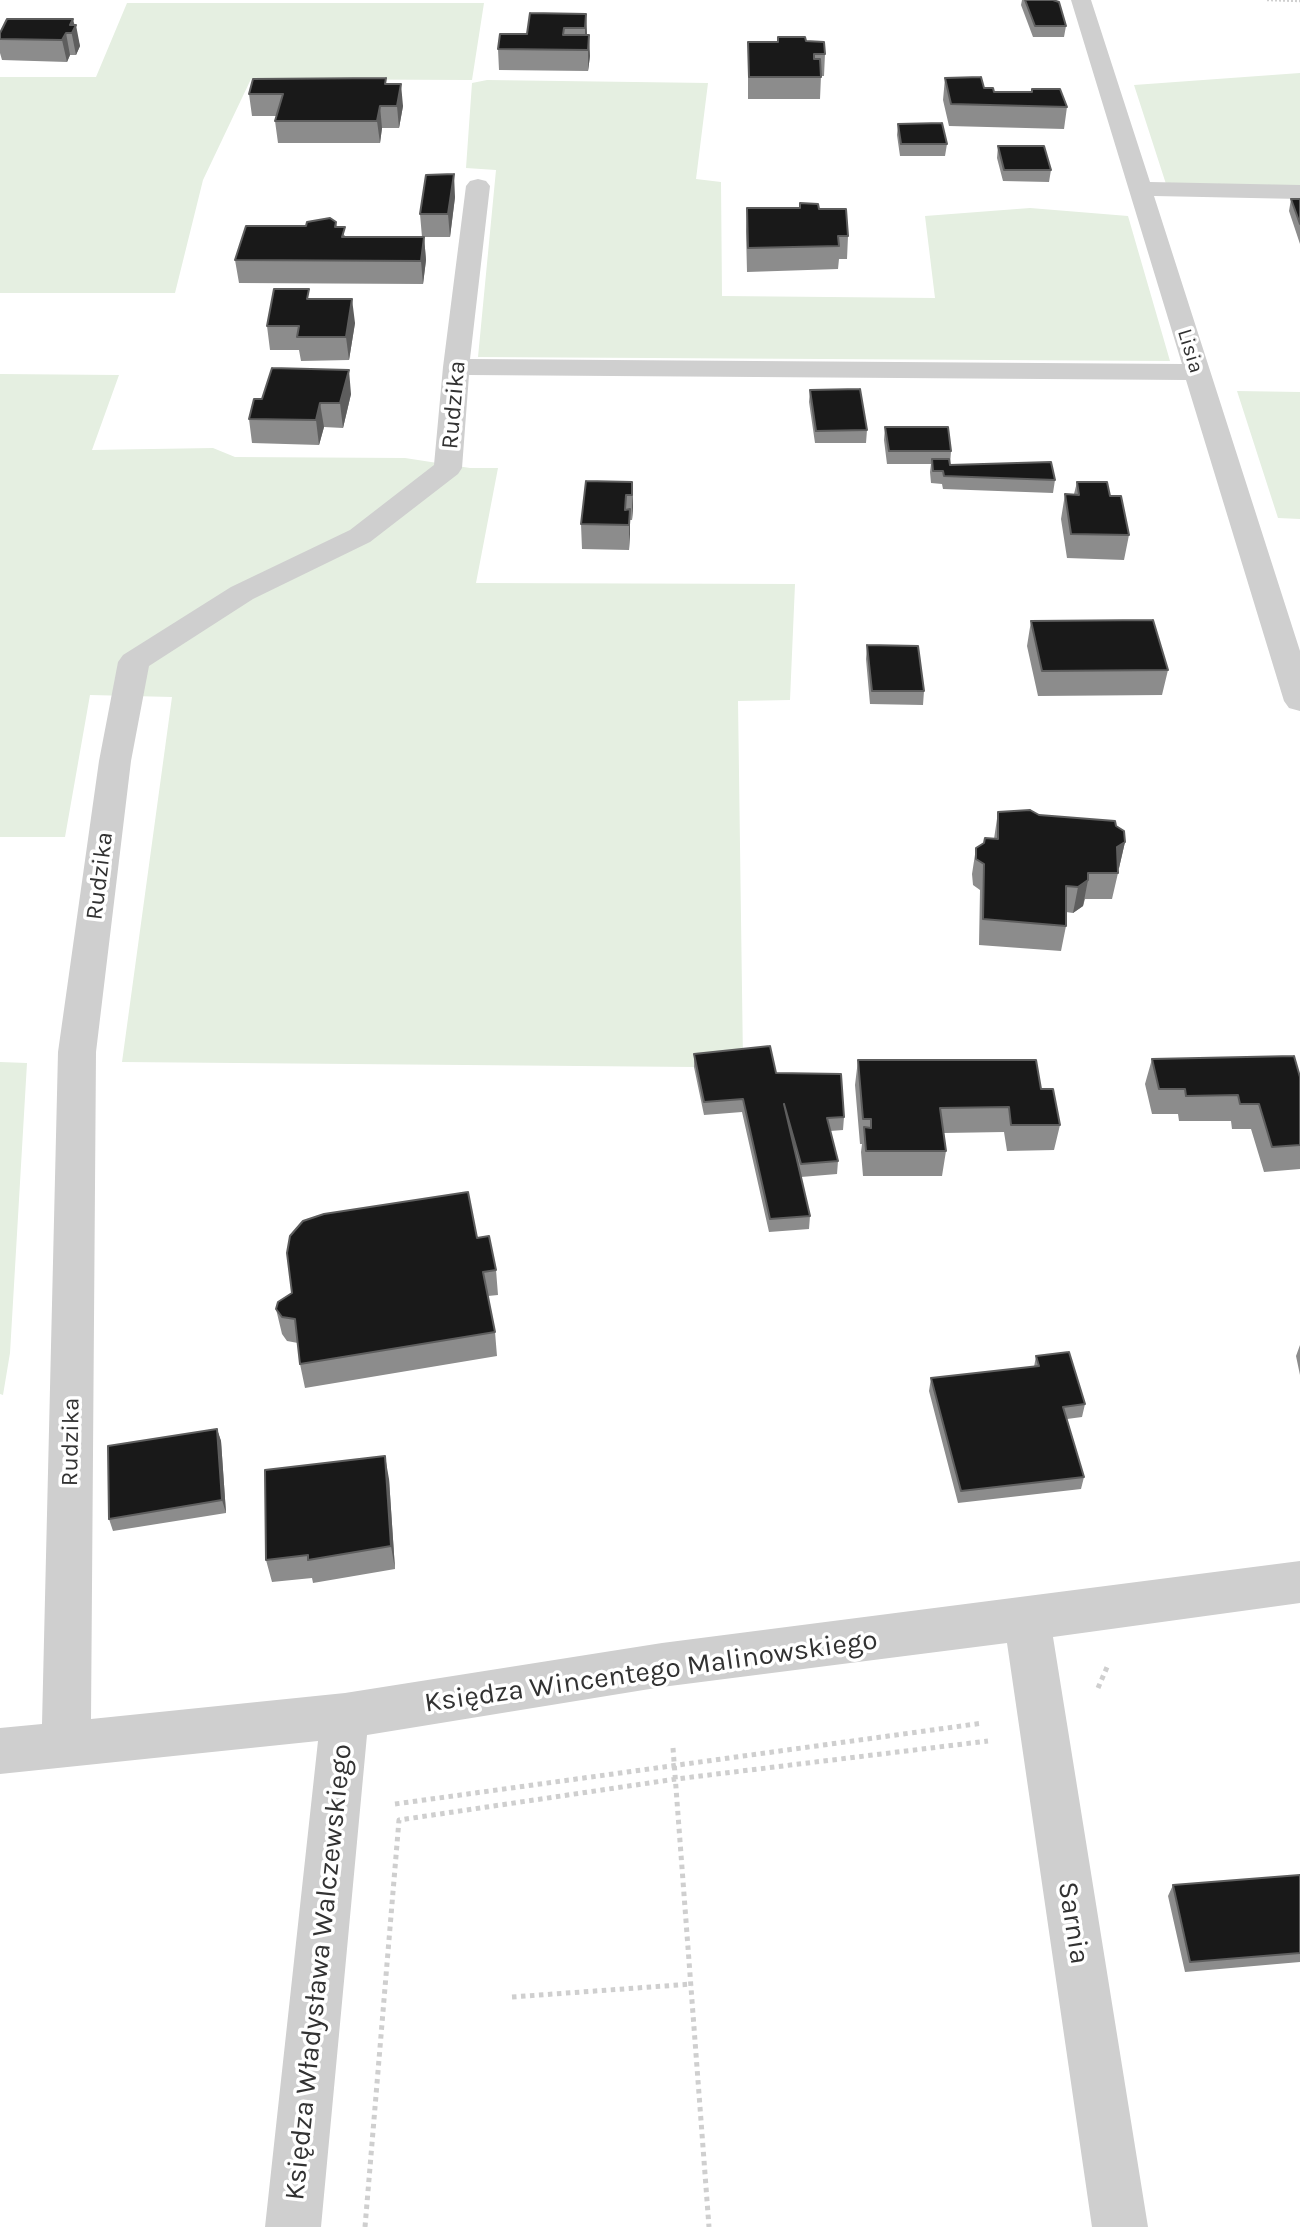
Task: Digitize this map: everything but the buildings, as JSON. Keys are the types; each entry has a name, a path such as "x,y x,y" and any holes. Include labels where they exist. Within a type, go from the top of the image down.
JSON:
{"street":[{"name":"Lisia","path":"1082,0 1139,189 1297,683"},
{"name":"Rudzika","path":"66,1746 77,1052 115,761 134,662 242,593 360,537 448,468 456,367 478,186"},
{"path":"1139,189 1300,192"},
{"path":"456,367 1197,372"},
{"name":"Księdza Wincentego Malinowskiego","path":"0,1751 345,1716 662,1665 1027,1620 1300,1582"},
{"name":"Sarnia","path":"1027,1620 1021,1730 1120,2227"},
{"name":"Księdza Władysława Walczewskiego","path":"293,2227 345,1716"}],"path":[{"path":"1267,0 1300,1"},
{"path":"365,2227 399,1820 1088,1720 1105,1666 1116,1662"},
{"path":"335,1811 991,1722 1021,1730"},
{"path":"673,1748 709,2227"},
{"path":"512,1997 692,1984"}],"green space":[{"path":"127,3 484,3 472,80 251,79 203,180 175,293 0,293 0,77 96,77"},
{"path":"1300,73 1300,187 1166,184 1134,85"},
{"path":"487,80 708,83 696,179 721,182 722,296 935,298 925,216 1030,208 1128,216 1170,361 478,357 496,170 466,168 472,83"},
{"path":"0,374 119,375 92,450 213,448 235,457 405,458 470,468 498,468 476,583 795,584 790,700 738,701 743,1062 694,1067 122,1062 172,697 90,695 65,837 0,837"},
{"path":"1237,391 1300,392 1300,519 1278,518"},
{"path":"0,1062 27,1063 10,1353 3,1395 0,1394"}]}
